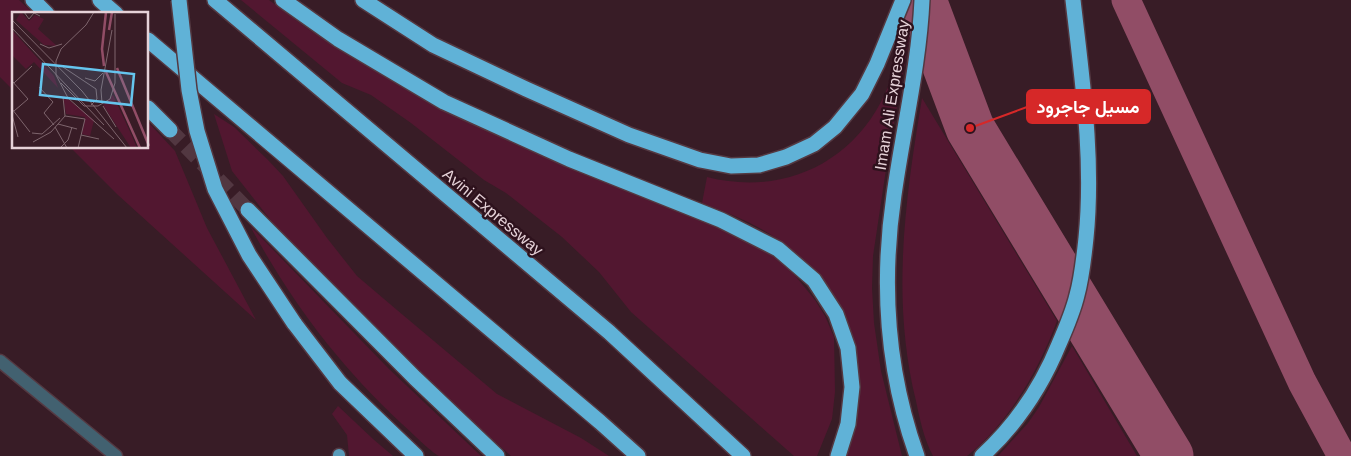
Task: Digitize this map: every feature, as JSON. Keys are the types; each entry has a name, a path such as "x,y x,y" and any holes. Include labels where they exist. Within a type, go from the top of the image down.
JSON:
{"highway":[{"path":"33,0 46,12"},
{"path":"100,0 114,12"},
{"path":"179,0 188,90 197,131 216,189 249,256 294,323 340,383 416,456"},
{"name":"Avini Expressway","path":"215,0 608,332 743,456"},
{"path":"282,0 338,39 444,102 569,159 721,220 778,249 814,280 836,314 848,348 852,388 848,424 838,456"},
{"path":"364,0 433,45 526,89 629,135 700,160 731,166 758,164 786,157 814,144 835,127 862,94 877,64 903,0"},
{"name":"Imam Ali Expressway","path":"917,456 908,431 896,381 889,327 887,284 893,195 921,33 922,0"},
{"path":"982,456 998,440 1030,401 1049,368 1078,294 1089,210 1089,167 1073,0"},
{"path":"149,41 638,456"},
{"path":"149,109 170,130"},
{"path":"248,210 415,378 497,456"}],"street":[{"path":"0,362 116,456"}],"shaded area":[{"path":"0,0 19,0 32,12 12,12 12,89 0,77"},
{"path":"241,0 269,0 308,29 416,93 479,127 584,174 712,224 764,250 777,259 793,273 815,300 825,316 834,337 835,392 832,419 817,456 794,456 631,312 599,272 562,237 506,193 484,180 411,123 371,95 342,83"},
{"path":"916,1 888,156 873,256 872,288 874,323 881,371 902,456 845,456 853,435 857,414 857,371 849,332 832,296 808,265 777,239 750,223 702,203 707,177 733,182 759,182 784,179 807,171 829,159 849,144 866,125 887,90"},
{"path":"922,98 1057,321 1041,359 1021,395 996,428 967,456 933,456 921,422 908,363 902,288 903,250 910,174"},
{"path":"214,114 234,127 283,176 327,238 357,276 497,394 581,438 609,456 511,456 438,392 284,237 232,171"},
{"path":"149,123 175,151 207,228 256,320 118,195 72,149 149,149"},
{"path":"250,226 389,369 481,456 439,456 431,451 379,401 336,355 317,331 282,281"},
{"path":"1072,346 1137,456 998,456 1028,423 1039,407"},
{"path":"338,406 393,456 349,456 347,435 332,414"}],"waterway":[{"path":"922,0 970,128 1169,456"},
{"path":"1126,0 1302,382 1342,456"}],"tunnel":[{"path":"170,130 248,210"}],"place":[{"name":"مسیل جاجرود","path":"970,128"}]}
